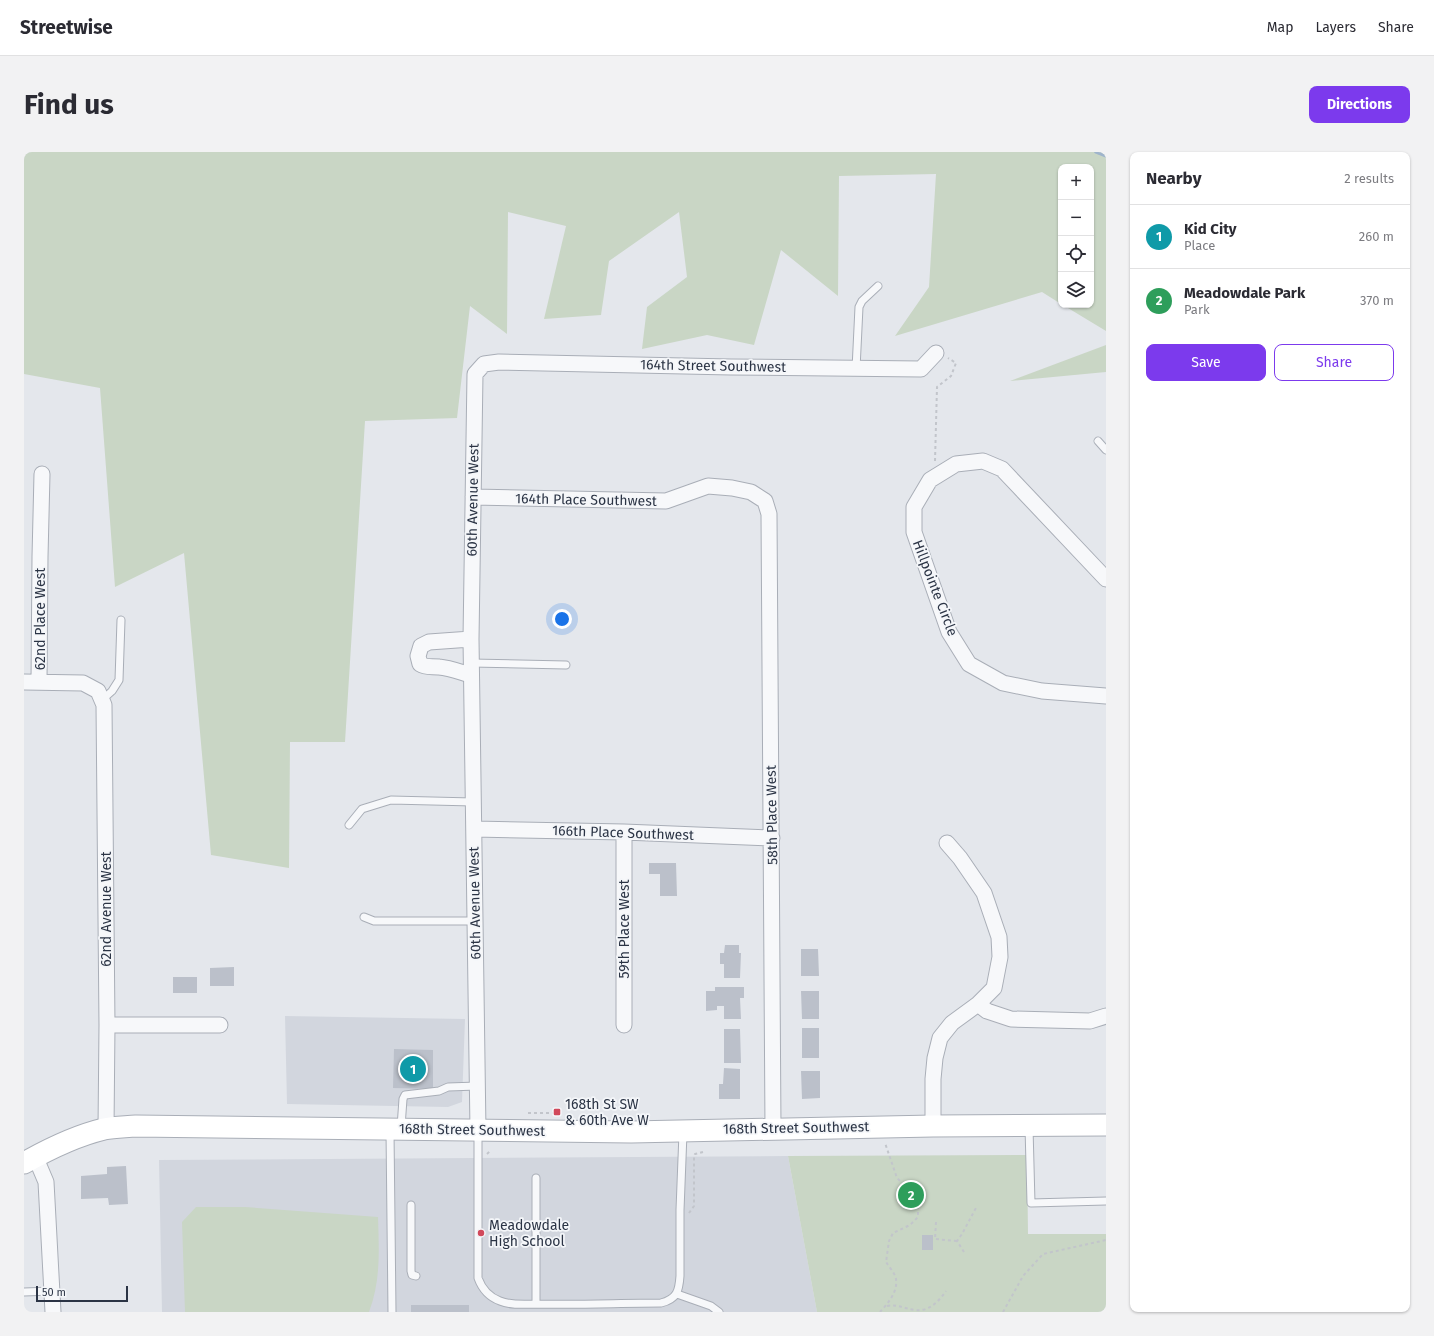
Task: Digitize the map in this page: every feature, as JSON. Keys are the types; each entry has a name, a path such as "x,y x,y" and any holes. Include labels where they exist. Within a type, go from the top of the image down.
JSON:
{"main road":[{"name":"168th Street Southwest","path":"30,1160 88,1133 106,1129 136,1126 478,1131 684,1131 879,1126 1106,1125"}],"street":[{"name":"164th Street Southwest","path":"484,364 499,362 921,369 936,353"},
{"name":"60th Avenue West","path":"478,1131 471,639 475,374 484,364"},
{"name":"Hillpointe Circle","path":"1106,579 1002,469 983,461 956,464 930,480 914,507 914,532 949,632 969,664 1003,683 1042,691 1106,696"},
{"name":"62nd Place West","path":"39,682 42,474"},
{"name":"164th Place Southwest","path":"473,497 666,501 708,486 732,488 751,492 765,501"},
{"name":"58th Place West","path":"765,501 769,514 773,1129"},
{"path":"471,639 429,642 421,646 418,656 420,664 425,667 471,669"},
{"path":"24,682 83,683 100,696"},
{"name":"62nd Avenue West","path":"100,696 104,705 107,1025 106,1129"},
{"name":"166th Place Southwest","path":"474,829 624,832 772,838"},
{"name":"59th Place West","path":"624,832 624,1025"},
{"path":"933,1126 933,1078 935,1058 940,1038 952,1023 978,1004 994,988 1000,957 999,937 984,893 960,858 947,844"},
{"path":"978,1004 987,1011 1011,1020 1090,1021 1106,1016"},
{"path":"107,1025 220,1025"},
{"path":"30,1160 46,1182 53,1312"}],"lane":[{"path":"856,369 859,307 862,301 878,286"},
{"path":"1098,441 1106,450"},
{"path":"100,696 112,692 119,680 121,620"},
{"path":"471,669 566,665"},
{"path":"349,825 362,809 391,800 473,802"},
{"path":"364,917 374,921 475,921"},
{"path":"390,1311 396,1129 403,1100 405,1095 439,1091 448,1087 477,1086"},
{"path":"1029,1125 1032,1203 1106,1201"},
{"path":"478,1131 478,1278 481,1286 487,1293 501,1302 511,1304 661,1303 670,1301 677,1294 680,1276 680,1210 684,1131"},
{"path":"536,1178 536,1304"},
{"path":"411,1205 411,1271 412,1275 416,1276"},
{"path":"24,1292 52,1291"},
{"path":"677,1294 711,1306 718,1312"}],"path":[{"path":"936,353 956,363 951,376 937,387 935,464 940,474"},
{"path":"528,1113 556,1113"},
{"path":"879,1126 897,1178 918,1198 918,1217 910,1225 893,1233 889,1241 886,1262 896,1278 895,1292 880,1312"},
{"path":"688,1214 694,1206 694,1157 695,1154 703,1152"},
{"path":"957,1241 977,1206"},
{"path":"936,1222 935,1239 957,1241"},
{"path":"1003,1312 1023,1276 1043,1254 1106,1240"},
{"path":"957,1241 964,1252"},
{"path":"886,1306 895,1305 915,1310 925,1310 938,1302 946,1292"}],"shaded area":[{"path":"285,1016 465,1019 462,1102 448,1107 287,1104"},
{"name":"Meadowdale High School","path":"788,1156 817,1312 162,1312 159,1160"}],"green space":[{"path":"24,152 1106,152 1106,331 1068,308 1094,308 1094,164 1058,164 1058,302 1042,292 895,336 929,287 936,174 839,176 838,296 781,250 754,345 707,335 642,349 647,307 687,277 679,212 609,261 601,315 544,319 566,226 508,212 507,334 470,306 457,418 365,421 345,742 290,742 289,868 211,855 184,553 115,587 100,388 24,374"},
{"path":"1106,345 1106,372 1010,381"},
{"path":"1027,1155 1028,1234 1106,1234 1106,1312 817,1312 788,1156"},
{"path":"196,1207 245,1207 378,1217 379,1253 376,1289 369,1312 185,1312 182,1222"}],"building":[{"path":"649,863 676,863 677,896 660,896 660,874 649,874"},
{"path":"725,945 739,945 739,953 741,953 740,978 724,978 724,964 720,964 720,953 724,953"},
{"path":"801,949 818,949 819,976 801,976"},
{"path":"234,967 234,986 210,986 210,968"},
{"path":"173,977 197,977 197,993 173,993"},
{"path":"715,987 744,987 744,998 740,998 741,1019 724,1019 724,1006 717,1006 717,1010 706,1011 706,991 715,991"},
{"path":"801,991 819,991 819,1019 802,1019"},
{"path":"802,1028 819,1028 819,1058 802,1058"},
{"path":"724,1029 740,1029 741,1063 724,1063"},
{"path":"394,1049 433,1050 433,1089 393,1088"},
{"path":"724,1068 740,1069 740,1099 719,1099 719,1084 723,1084"},
{"path":"801,1071 820,1071 820,1098 802,1099"},
{"path":"126,1166 128,1204 109,1205 108,1198 81,1199 81,1176 107,1174 107,1167"},
{"path":"922,1235 933,1235 933,1250 922,1250"},
{"path":"411,1305 469,1305 469,1312 411,1312"}],"waterway":[{"path":"1096,152 1106,156"}],"place":[{"name":"Kid City","path":"413,1069"},
{"name":"168th St SW & 60th Ave W","path":"557,1112"},
{"name":"Meadowdale Park","path":"911,1195"},
{"name":"Meadowdale High School","path":"481,1233"}]}
